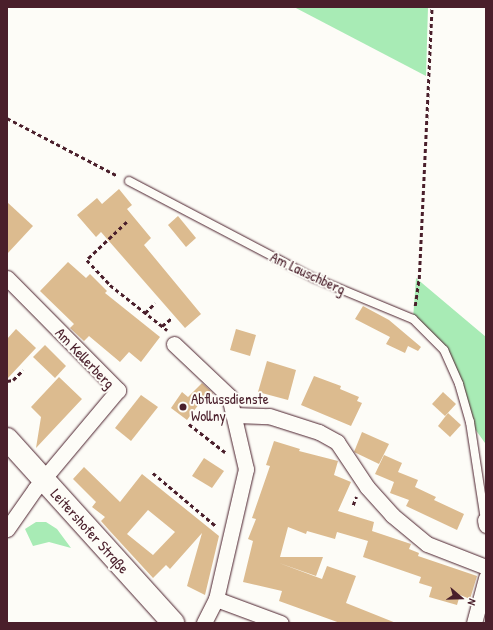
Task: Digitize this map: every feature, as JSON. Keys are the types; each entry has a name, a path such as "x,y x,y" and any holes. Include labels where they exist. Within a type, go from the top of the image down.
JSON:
{"street":[{"name":"Am Kellerberg","path":"7,278 118,390 43,478"},
{"path":"174,344 229,396 235,415 246,469 216,599 204,623"},
{"path":"235,415 269,416 319,432 337,442 367,487 392,514 427,544 486,567"},
{"name":"Leitershofer Straße","path":"7,439 172,623"},
{"path":"7,529 43,478"},
{"path":"474,623 486,578"},
{"path":"216,599 281,623"}],"lane":[{"name":"Am Lauschberg","path":"129,181 314,278 413,319 444,350 459,384 470,422 486,522"}],"path":[{"path":"413,319 419,279 432,7"},
{"path":"7,118 129,181"},
{"path":"128,222 88,260 110,285 176,337 174,344"},
{"path":"145,313 155,302"},
{"path":"162,326 172,318"},
{"path":"7,381 13,380 23,370"},
{"path":"189,424 246,469"},
{"path":"153,473 230,538"}],"green space":[{"path":"294,7 428,7 426,76"},
{"path":"416,278 486,337 485,443 470,422 444,350 413,319"},
{"path":"36,522 46,522 57,529 71,548 49,542 33,546 25,529"}],"building":[{"path":"119,189 132,205 127,209 151,238 144,245 201,314 185,328 101,232 96,237 77,215 97,198 102,204"},
{"path":"7,202 33,226 7,254"},
{"path":"178,216 196,238 186,247 168,225"},
{"path":"68,262 86,278 90,274 107,291 105,293 160,337 141,362 129,352 120,362 89,336 84,341 70,328 74,324 40,291"},
{"path":"363,306 389,320 421,347 418,351 408,346 405,353 386,344 390,337 355,319"},
{"path":"16,329 36,348 7,379 7,339"},
{"path":"236,329 256,335 250,356 230,350"},
{"path":"45,345 66,366 55,378 33,357"},
{"path":"267,361 296,370 288,400 258,392"},
{"path":"314,376 341,386 340,389 359,397 357,401 362,403 351,426 301,405"},
{"path":"59,377 82,399 36,448 41,417 31,407"},
{"path":"202,383 213,393 204,402 202,400 187,420 171,408 182,392 188,397"},
{"path":"443,392 456,404 445,416 432,404"},
{"path":"141,395 158,407 131,441 115,428"},
{"path":"448,413 461,425 450,437 438,426"},
{"path":"362,432 389,444 379,464 354,452"},
{"path":"274,441 300,449 299,451 338,461 334,475 351,482 338,511 374,522 372,531 411,544 409,549 419,553 418,556 477,576 470,599 460,595 457,605 429,597 432,587 419,583 421,577 363,557 368,541 337,532 335,539 307,531 306,534 288,527 280,557 323,557 316,576 279,563 322,579 327,566 356,576 346,603 396,623 340,623 279,601 282,591 243,582 253,541 248,539 256,519 252,518 270,466 266,465"},
{"path":"384,455 402,463 398,472 418,480 415,487 436,497 434,500 464,514 457,530 406,506 409,500 390,493 394,482 375,474"},
{"path":"204,458 224,471 212,488 192,476"},
{"path":"84,467 120,502 142,474 219,536 205,595 187,586 202,533 170,569 166,565 153,578 101,521 105,517 92,507 96,502 73,479","holes":["148,510 175,532 153,555 127,534"]}],"place":[{"name":"Abflussdienste Wollny","path":"183,407"}]}
